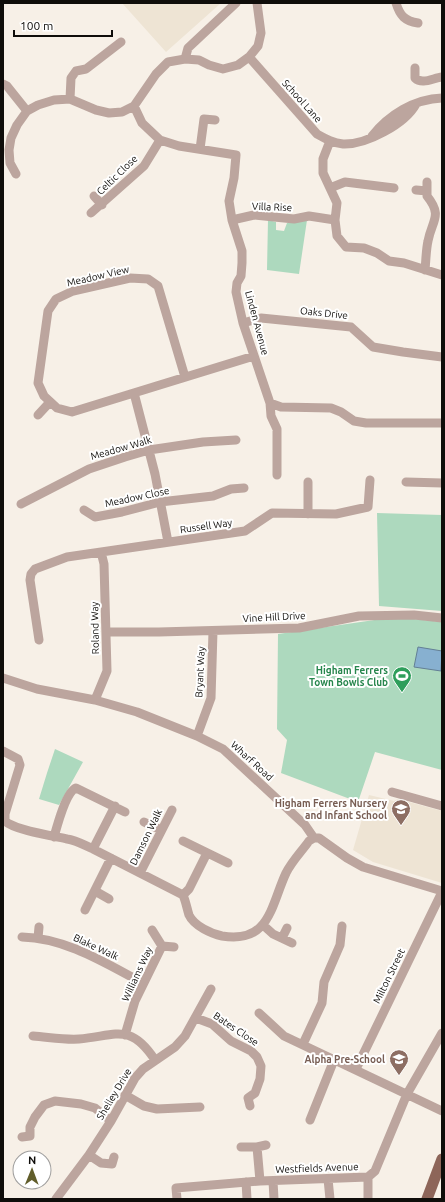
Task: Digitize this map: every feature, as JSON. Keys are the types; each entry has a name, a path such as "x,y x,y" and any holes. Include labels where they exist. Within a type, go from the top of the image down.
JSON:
{"main road":[{"path":"427,1199 442,1159"}],"street":[{"path":"185,59 188,48 236,3"},
{"path":"16,174 10,163 6,150 17,125 28,111 38,105 54,100 70,99 96,110 109,113 122,112 134,106 156,74 168,62 185,59 199,60 208,66 224,69 238,65 249,58 258,46 261,33 257,3"},
{"path":"396,3 403,18 411,22 418,23"},
{"path":"70,99 71,78 76,71 86,69 121,42"},
{"name":"School Lane","path":"249,58 318,134 330,141 342,144 354,144 371,137 381,125 409,106 426,99 442,98"},
{"path":"415,68 415,78 418,81 422,82 442,77"},
{"path":"3,84 7,86 28,111"},
{"name":"Linden Avenue","path":"134,106 142,123 160,140 179,146 236,155 234,178 229,201 232,220 242,251 241,276 237,283 236,292 254,356 270,404 271,416 277,429 276,475"},
{"path":"200,149 204,118 215,120"},
{"name":"Celtic Close","path":"91,213 102,205 144,166 160,140"},
{"path":"330,141 323,159 323,173 337,203 337,236 346,246 364,248 377,253 389,261 404,263 442,275"},
{"path":"330,188 345,182 394,188"},
{"path":"416,190 427,187 427,196 433,204 436,214 428,240 425,270"},
{"name":"Celtic Close","path":"94,196 102,205"},
{"name":"Villa Rise","path":"232,220 254,215 294,219 309,216 336,220"},
{"name":"Meadow View","path":"185,377 158,286 148,279 130,278 73,291 56,300 48,311 38,383 44,396 57,408 72,412 254,356"},
{"name":"Oaks Drive","path":"244,323 261,318 351,327 373,347 442,356"},
{"path":"134,393 149,450 168,542"},
{"path":"38,415 50,402"},
{"path":"270,404 281,408 330,408 341,412 354,421 366,423 442,423"},
{"name":"Meadow Walk","path":"21,504 90,469 149,450 203,442 236,440"},
{"name":"Russell Way","path":"39,640 30,580 31,574 35,569 67,557 245,531 272,513 336,514 368,507 370,480"},
{"path":"308,482 308,514"},
{"path":"406,482 442,483"},
{"name":"Meadow Close","path":"84,510 95,517 160,502 213,496 231,489 244,488"},
{"name":"Roland Way","path":"95,700 107,671 104,564 101,552"},
{"name":"Vine Hill Drive","path":"106,632 300,628 359,616 414,615 442,618"},
{"name":"Bryant Way","path":"197,736 211,698 213,630"},
{"name":"Wharf Road","path":"3,678 37,689 95,700 136,712 197,736 229,753 304,825 314,838 318,838 363,867 442,892"},
{"path":"3,751 18,760 20,765 4,821 14,826 43,835 78,842 183,895 189,915 193,921 205,929 233,941 254,932 263,925 270,915 286,872 314,838"},
{"path":"54,837 62,811 73,789 79,788 125,812"},
{"path":"392,792 442,806"},
{"path":"93,849 115,806"},
{"name":"Damson Walk","path":"140,873 172,810"},
{"path":"144,822 161,830"},
{"path":"183,841 228,863"},
{"path":"183,895 189,890 207,853"},
{"path":"85,910 111,858"},
{"path":"94,891 109,899"},
{"name":"Milton Street","path":"356,1069 442,892"},
{"path":"263,925 273,934 292,943"},
{"path":"38,938 39,927"},
{"path":"282,938 287,928"},
{"name":"Williams Way","path":"152,930 162,946"},
{"path":"303,1044 322,1003 324,982 340,945 342,930 351,935"},
{"name":"Blake Walk","path":"22,937 38,938 86,953 143,983"},
{"name":"Williams Way","path":"162,946 174,947"},
{"name":"Williams Way","path":"125,1035 135,1001 162,946"},
{"name":"Shelley Drive","path":"56,1199 89,1155 111,1121 135,1078 143,1069 181,1042 196,1018 211,989"},
{"path":"260,1012 284,1036 442,1111"},
{"name":"Bates Close","path":"196,1018 212,1024 231,1041 251,1051 258,1057 261,1066 260,1080 255,1093 248,1098 250,1106"},
{"name":"Westfields Avenue","path":"177,1199 176,1188 260,1181 368,1177 375,1171 407,1094 442,1033"},
{"path":"33,1036 80,1039 114,1034 125,1035 136,1039 144,1045 155,1060"},
{"path":"310,1120 334,1060"},
{"path":"125,1095 144,1106 157,1109 200,1107"},
{"path":"22,1136 30,1136 30,1127 35,1117 44,1105 55,1101 81,1104 95,1108 111,1121"},
{"path":"241,1147 262,1146 260,1181"},
{"path":"89,1155 101,1163 112,1164 114,1157"},
{"path":"368,1177 368,1199"},
{"path":"328,1179 330,1199"},
{"path":"272,1181 274,1199"},
{"path":"246,1182 247,1199"}],"shaded area":[{"path":"122,3 221,3 166,52"},
{"name":"Higham Ferrers Nursery and Infant School","path":"369,795 394,801 398,799 442,811 442,883 373,862 353,850"}],"green space":[{"path":"268,220 276,222 276,230 284,231 287,223 307,220 299,274 267,270"},
{"path":"377,513 442,515 442,611 379,606"},
{"path":"395,617 442,622 442,770 375,752 358,802 281,773 287,740 277,729 278,634"},
{"path":"55,749 83,762 59,805 39,799"}],"water":[{"path":"418,647 442,651 441,671 414,667"}],"place":[{"name":"Higham Ferrers Town Bowls Club","path":"402,693"},
{"name":"Higham Ferrers Nursery and Infant School","path":"401,826"},
{"name":"Alpha Pre-School","path":"399,1076"}]}
